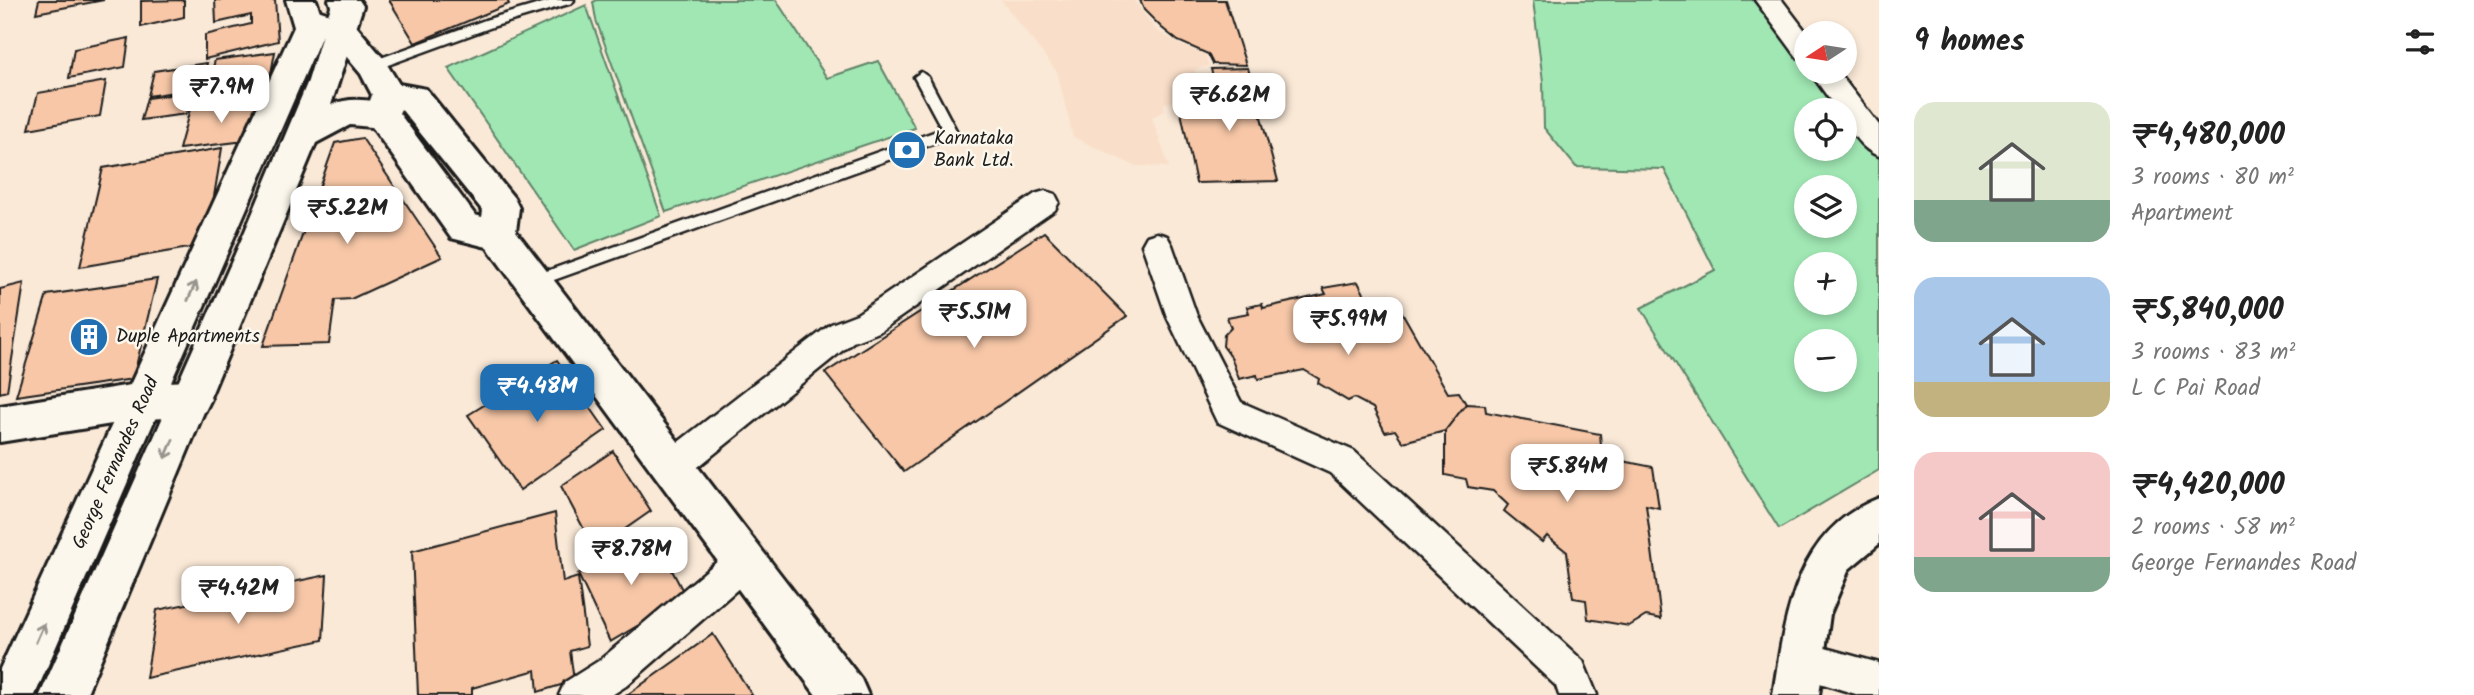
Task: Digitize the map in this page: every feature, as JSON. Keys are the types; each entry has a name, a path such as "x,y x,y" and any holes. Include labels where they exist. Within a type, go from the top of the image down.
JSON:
{"main road":[{"path":"323,12 372,66 386,105 464,228 498,234 671,468 845,695"},
{"path":"63,695 324,82 323,12"},
{"name":"George Fernandes Road","path":"12,695 310,27 323,12"},
{"path":"302,135 346,112 386,105"},
{"path":"0,424 143,401 191,399"},
{"path":"1798,678 1808,612 1833,554 1879,518"}],"street":[{"path":"1769,0 1794,34"},
{"path":"1832,84 1879,145"},
{"path":"671,468 842,333 867,323 1045,202"},
{"path":"1157,245 1182,317 1229,412 1342,462 1570,674 1578,695"},
{"path":"578,695 612,673 743,562"},
{"path":"1798,678 1879,682"}],"lane":[{"path":"372,66 490,23 568,0"},
{"path":"535,281 950,132 921,77"}],"shaded area":[{"path":"1001,0 1134,0 1156,30 1181,45 1205,54 1209,66 1195,69 1200,101 1164,103 1165,111 1152,117 1169,167 1135,166 1073,137 1057,72"}],"green space":[{"path":"776,0 827,78 878,61 915,128 666,212 596,20 593,2"},
{"path":"1533,0 1753,0 1794,50 1794,84 1822,84 1834,98 1794,98 1794,161 1857,161 1857,126 1879,154 1879,470 1779,529 1641,308 1715,270 1664,169 1576,167 1544,128 1543,82"},
{"path":"586,5 661,216 574,250 448,68"}],"building":[{"path":"39,0 104,0 36,13"},
{"path":"184,0 184,17 141,27 141,1"},
{"path":"215,0 275,0 278,41 205,59 205,35 251,24 251,15 216,23"},
{"path":"389,0 507,0 509,4 415,43"},
{"path":"1140,0 1225,0 1246,65 1213,64 1208,54 1178,41 1162,28 1144,10"},
{"path":"129,38 125,67 69,78 74,49"},
{"path":"275,52 267,95 204,103 215,60"},
{"path":"207,63 202,88 148,96 154,71"},
{"path":"1248,68 1278,181 1196,183 1179,103 1219,102 1211,69"},
{"path":"106,81 100,116 29,129 38,93"},
{"path":"191,92 186,114 141,120 147,98"},
{"path":"262,101 253,140 179,149 190,109"},
{"path":"362,138 442,257 351,299 335,300 329,344 263,346 335,143"},
{"path":"222,148 206,245 80,267 103,168"},
{"path":"1044,232 1127,316 904,472 825,373"},
{"name":"Duple Apartments","path":"157,279 133,379 16,396 47,295"},
{"path":"1358,282 1373,311 1399,307 1448,393 1459,392 1466,404 1445,431 1403,442 1395,430 1385,432 1373,408 1354,398 1348,401 1318,383 1319,379 1304,370 1258,379 1257,375 1239,379 1231,357 1223,346 1224,335 1231,328 1227,317 1249,313 1247,307 1262,304 1263,308 1326,294 1323,288"},
{"path":"24,283 7,391 0,393 0,289"},
{"path":"557,360 606,430 520,490 468,415"},
{"path":"1466,404 1485,405 1486,412 1600,434 1602,457 1653,467 1659,508 1646,505 1661,619 1646,616 1629,626 1588,619 1586,600 1573,598 1567,552 1547,536 1542,542 1504,511 1508,505 1493,491 1468,487 1466,479 1445,475 1445,431"},
{"path":"613,451 651,511 595,550 561,486"},
{"path":"555,513 563,582 578,577 587,646 570,651 574,681 538,692 536,670 472,688 472,695 418,695 412,551"},
{"path":"652,532 686,597 610,642 578,574"},
{"path":"327,575 323,640 146,678 157,610"},
{"path":"713,634 752,695 627,695"}],"place":[{"name":"Karnataka Bank Ltd.","path":"907,150"},
{"name":"Duple Apartments","path":"89,337"}]}
